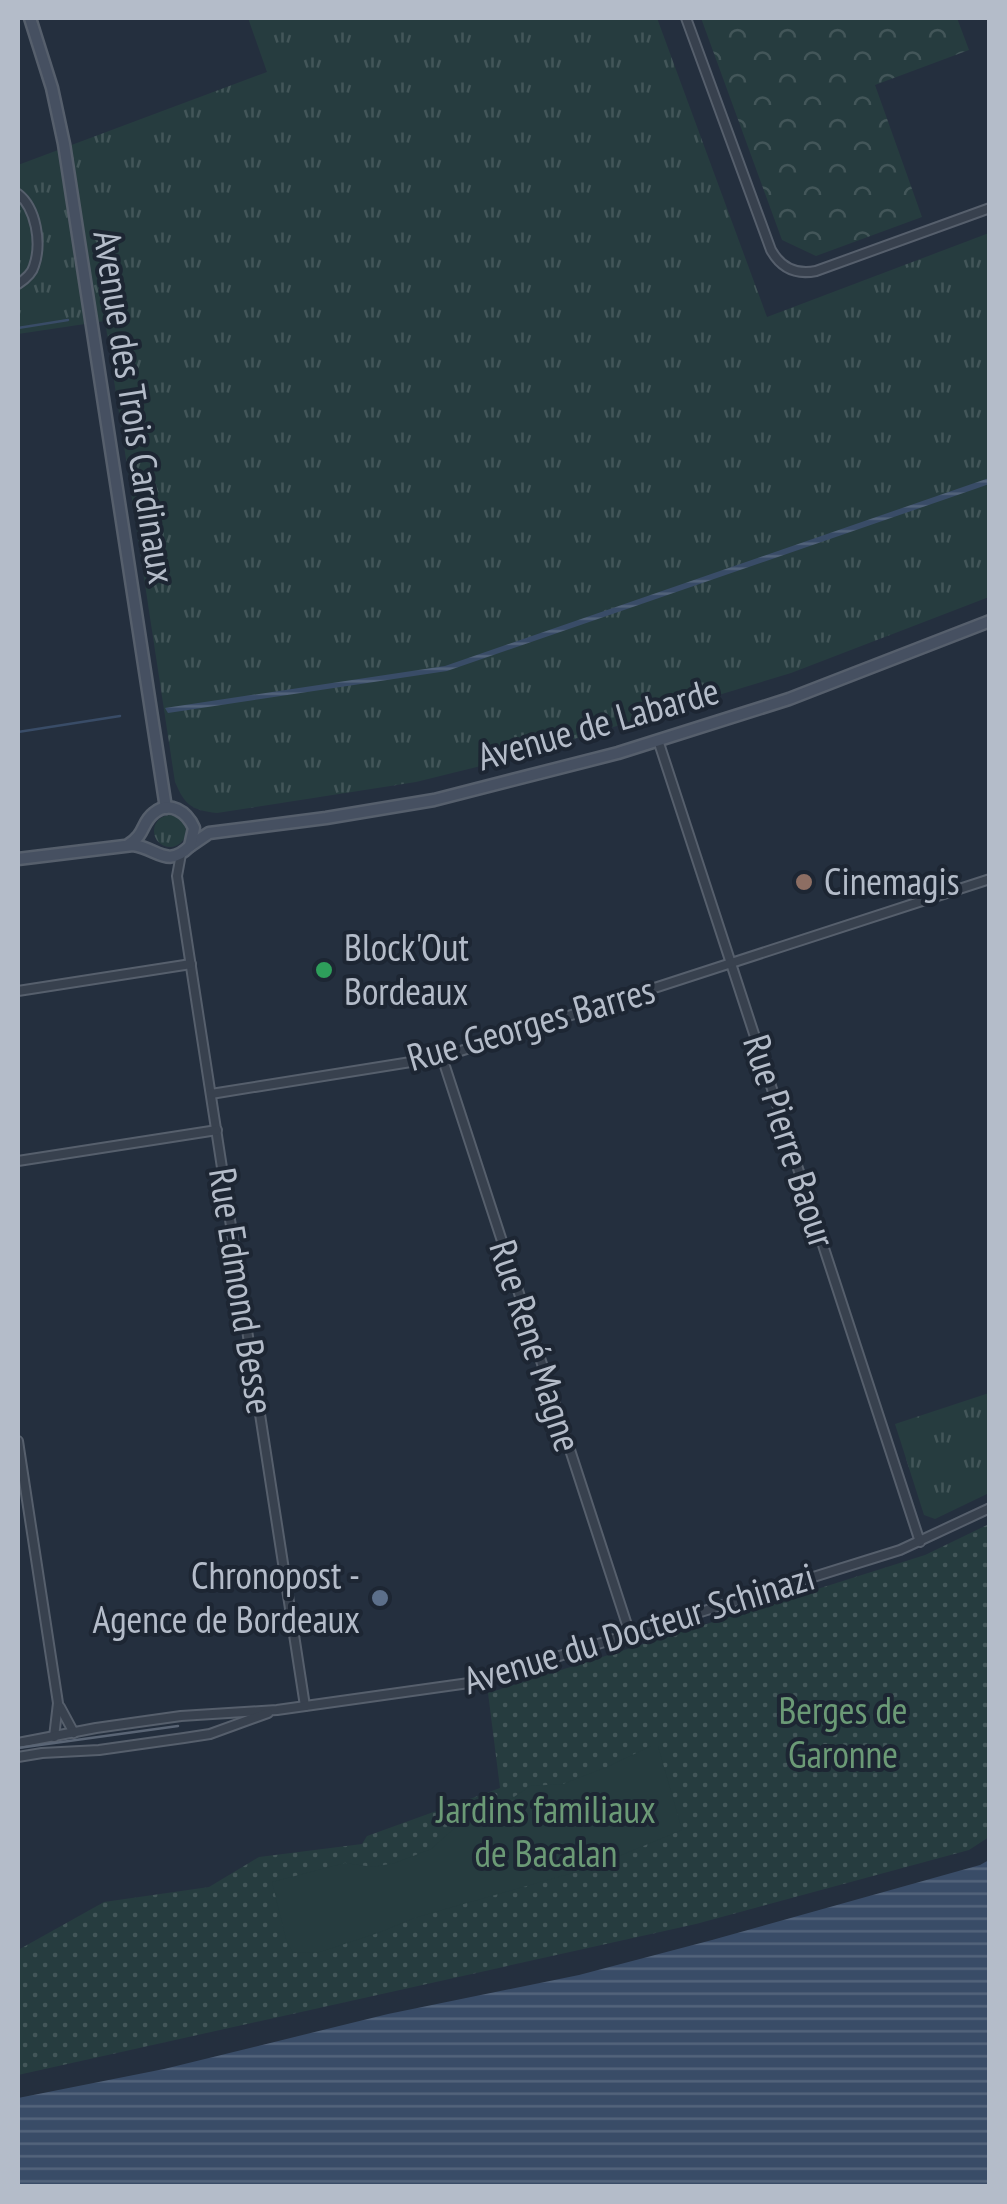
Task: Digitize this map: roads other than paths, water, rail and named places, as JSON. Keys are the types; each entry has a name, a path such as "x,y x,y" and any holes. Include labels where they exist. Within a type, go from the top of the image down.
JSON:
{"main road":[{"name":"Avenue des Trois Cardinaux","path":"30,18 52,88 64,144 166,808"},
{"name":"Avenue de Labarde","path":"185,850 209,832 434,800 658,740 818,689 990,621"},
{"path":"128,845 139,838 154,812 166,808 181,811 209,832"},
{"path":"18,860 128,845 157,853 185,850 194,834 192,822"},
{"path":"145,828 145,840 157,853"}],"street":[{"path":"686,18 774,256 784,266 796,272 822,269 990,208"},
{"path":"18,194 29,204 36,246 34,268 18,284"},
{"name":"Rue Pierre Baour","path":"658,740 920,1542"},
{"name":"Rue Edmond Besse","path":"185,850 177,876 305,1706"},
{"name":"Rue Edmond Besse","path":"157,853 177,876"},
{"name":"Rue Georges Barres","path":"211,1094 442,1057 990,879"},
{"path":"18,992 191,964"},
{"name":"Rue René Magne","path":"442,1057 630,1634"},
{"path":"18,1161 216,1130"},
{"path":"18,1441 58,1703 54,1737"},
{"name":"Avenue du Docteur Schinazi","path":"18,1743 194,1715 277,1710 476,1682 900,1550 990,1508"},
{"path":"58,1703 74,1732"},
{"name":"Avenue du Docteur Schinazi","path":"18,1756 99,1750 210,1734 277,1710"}],"water":[{"path":"989,478 989,484 975,489 447,671 168,713 165,708 445,666"},
{"path":"989,1860 989,2186 18,2186 18,2098 579,1975"}],"waterway":[{"path":"18,328 68,320"},
{"path":"18,732 120,716"}],"tram line":[{"path":"18,1748 178,1726"}],"place":[{"name":"Cinemagis","path":"804,882"},
{"name":"Block'Out Bordeaux","path":"324,970"},
{"name":"Chronopost - Agence de Bordeaux","path":"380,1598"}],"park label":[{"name":"Berges de Garonne","path":"843,1733"},
{"name":"Jardins familiaux de Bacalan","path":"546,1832"}]}
